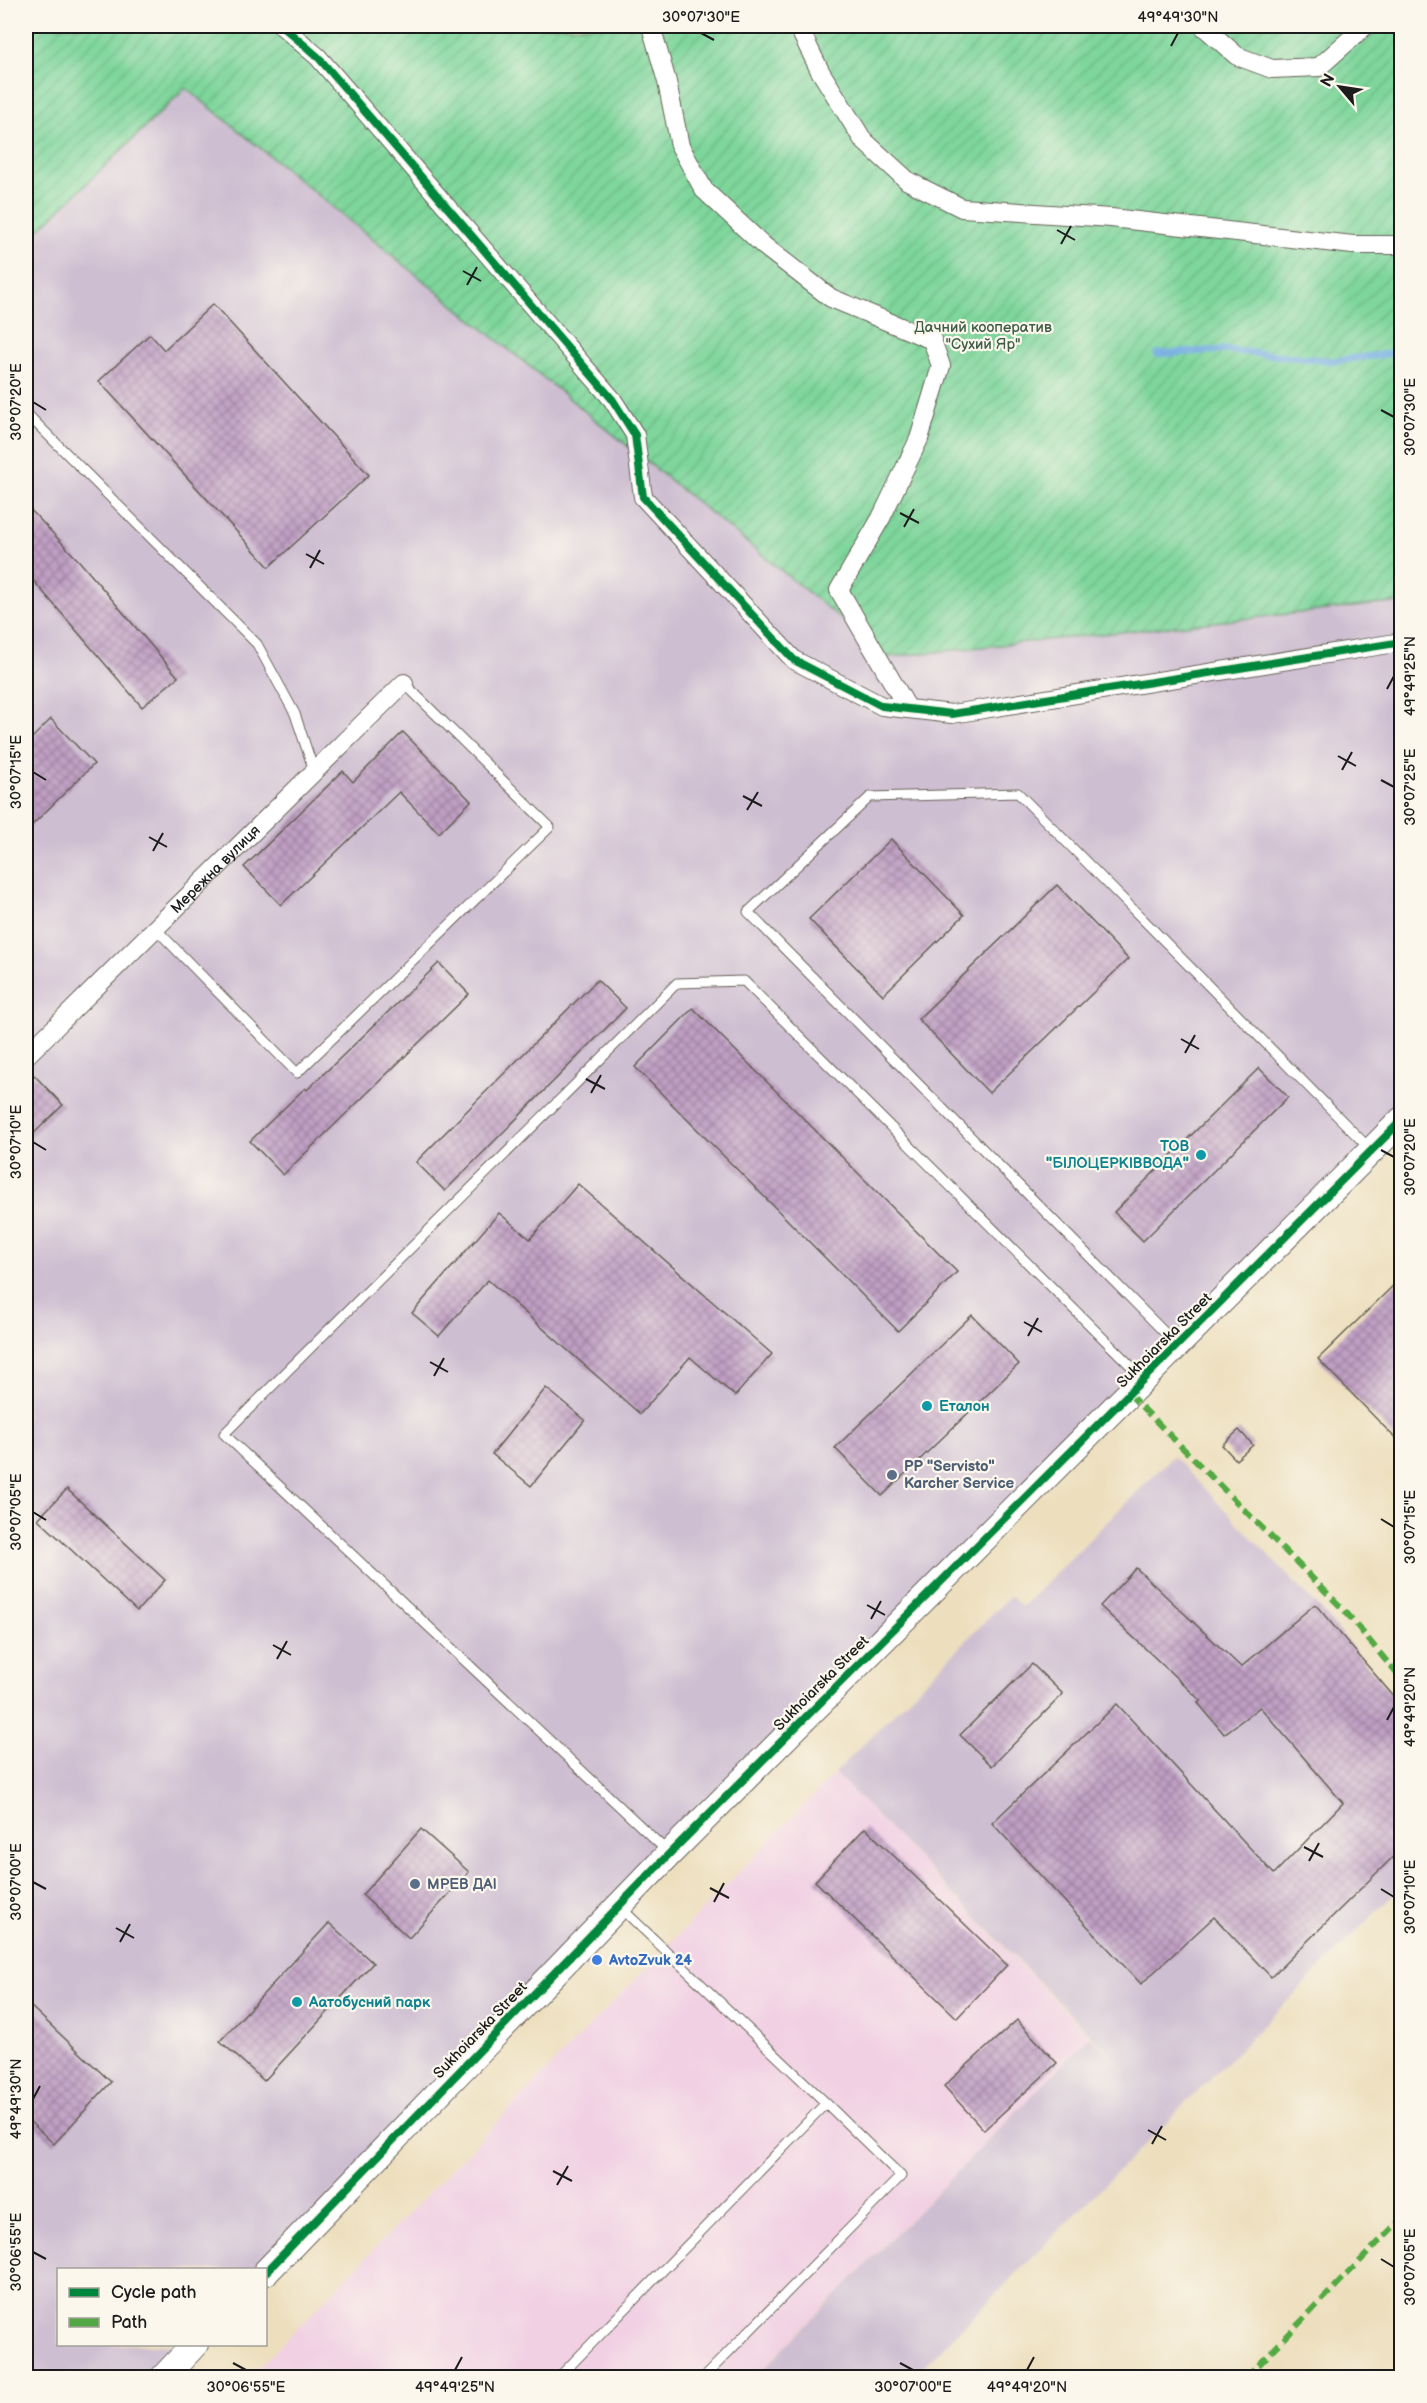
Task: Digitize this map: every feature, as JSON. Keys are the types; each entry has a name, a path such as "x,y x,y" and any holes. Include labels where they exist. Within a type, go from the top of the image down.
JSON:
{"street":[{"path":"282,26 318,57 612,399 634,435 644,497 794,660 882,706 952,714 1401,642"},
{"path":"651,26 667,82 680,146 704,190 764,246 831,298 932,340 941,366 919,439 881,518 839,590 908,709"},
{"path":"798,26 820,71 863,140 908,181 962,208 1111,218 1353,245 1401,245"},
{"path":"1203,26 1237,56 1272,69 1319,67 1365,26"},
{"name":"Мережна вулиця","path":"26,1056 404,682"},
{"name":"Sukhoiarska Street","path":"267,2271 670,1853 1401,1120"},
{"path":"163,2378 193,2346"}],"lane":[{"path":"26,413 257,644 296,714 314,771"},
{"path":"155,928 297,1074 550,827 404,682"},
{"path":"1178,1346 748,912 870,797 1018,793 1371,1150"},
{"path":"670,1853 224,1434 677,983 744,981 1145,1379"},
{"path":"619,1906 901,2175 703,2378"},
{"path":"558,2378 826,2103"}],"shaded area":[{"path":"185,88 888,657 1401,602 1401,1120 267,2269 57,2268 57,2346 194,2346 163,2377 26,2378 26,242"},
{"path":"1173,1456 1324,1613 1401,1705 1401,1887 913,2377 755,2378 1090,2036 1138,2083 835,1773 1010,1596 1022,1607"},
{"path":"835,1773 1090,2036 755,2377 249,2378"}],"green space":[{"name":"Дачний кооператив \"Сухий Яр\"","path":"26,26 1401,26 1401,602 888,657 186,88 26,242"}],"building":[{"path":"213,304 369,475 269,567 99,381 150,334 164,350"},
{"path":"26,505 80,562 178,677 142,707 26,572"},
{"path":"51,719 94,764 26,831 26,744"},
{"path":"403,732 471,801 439,833 399,792 281,905 244,867 343,771 353,782"},
{"path":"891,839 964,915 883,995 809,919"},
{"path":"1057,885 1128,959 989,1093 918,1019"},
{"path":"439,963 469,994 283,1175 250,1141 305,1088 307,1090"},
{"path":"597,980 626,1008 445,1191 416,1162"},
{"path":"693,1008 957,1272 898,1331 635,1067"},
{"name":"ТОВ \"БІЛОЦЕРКІВВОДА\"","path":"1259,1068 1288,1097 1143,1241 1114,1212"},
{"path":"34,1075 63,1105 26,1141 26,1084"},
{"path":"578,1184 772,1354 735,1396 690,1357 640,1414 488,1280 439,1336 412,1313 499,1213 530,1239"},
{"path":"1401,1278 1401,1444 1318,1359"},
{"name":"Еталон","path":"972,1315 1019,1364 882,1496 835,1448"},
{"path":"546,1388 585,1420 531,1486 492,1454"},
{"path":"1239,1430 1253,1445 1236,1460 1222,1445"},
{"path":"67,1489 165,1580 137,1611 38,1519"},
{"path":"1136,1568 1241,1667 1315,1604 1401,1705 1401,1849 1271,1977 1214,1917 1141,1984 992,1823 1117,1704 1274,1874 1343,1803 1260,1707 1224,1734 1198,1703 1201,1701 1100,1606"},
{"path":"1032,1664 1063,1694 992,1766 960,1735"},
{"path":"865,1828 1007,1965 957,2018 815,1881"},
{"name":"МРЕВ ДАІ","path":"421,1829 469,1872 409,1938 362,1895"},
{"name":"Аатобусний парк","path":"329,1923 373,1963 264,2081 220,2041"},
{"path":"26,2002 111,2082 54,2144 26,2118"},
{"path":"1017,2020 1057,2063 984,2130 944,2086"}],"waterway":[{"path":"1157,354 1225,350 1334,361 1402,352"}],"marked path":[{"path":"1129,1394 1345,1611 1402,1680"},
{"path":"1246,2378 1402,2218"}],"cycle path":[{"path":"282,26 318,57 612,399 635,435 643,497 794,660 882,706 952,714 1402,642"},
{"path":"267,2271 670,1853 1402,1120"}],"place":[{"name":"ТОВ \"БІЛОЦЕРКІВВОДА\"","path":"1201,1155"},
{"name":"Еталон","path":"927,1406"},
{"name":"PP \"Servisto\" Karcher Service","path":"892,1475"},
{"name":"МРЕВ ДАІ","path":"415,1884"},
{"name":"AvtoZvuk 24","path":"597,1960"},
{"name":"Аатобусний парк","path":"297,2002"}]}
